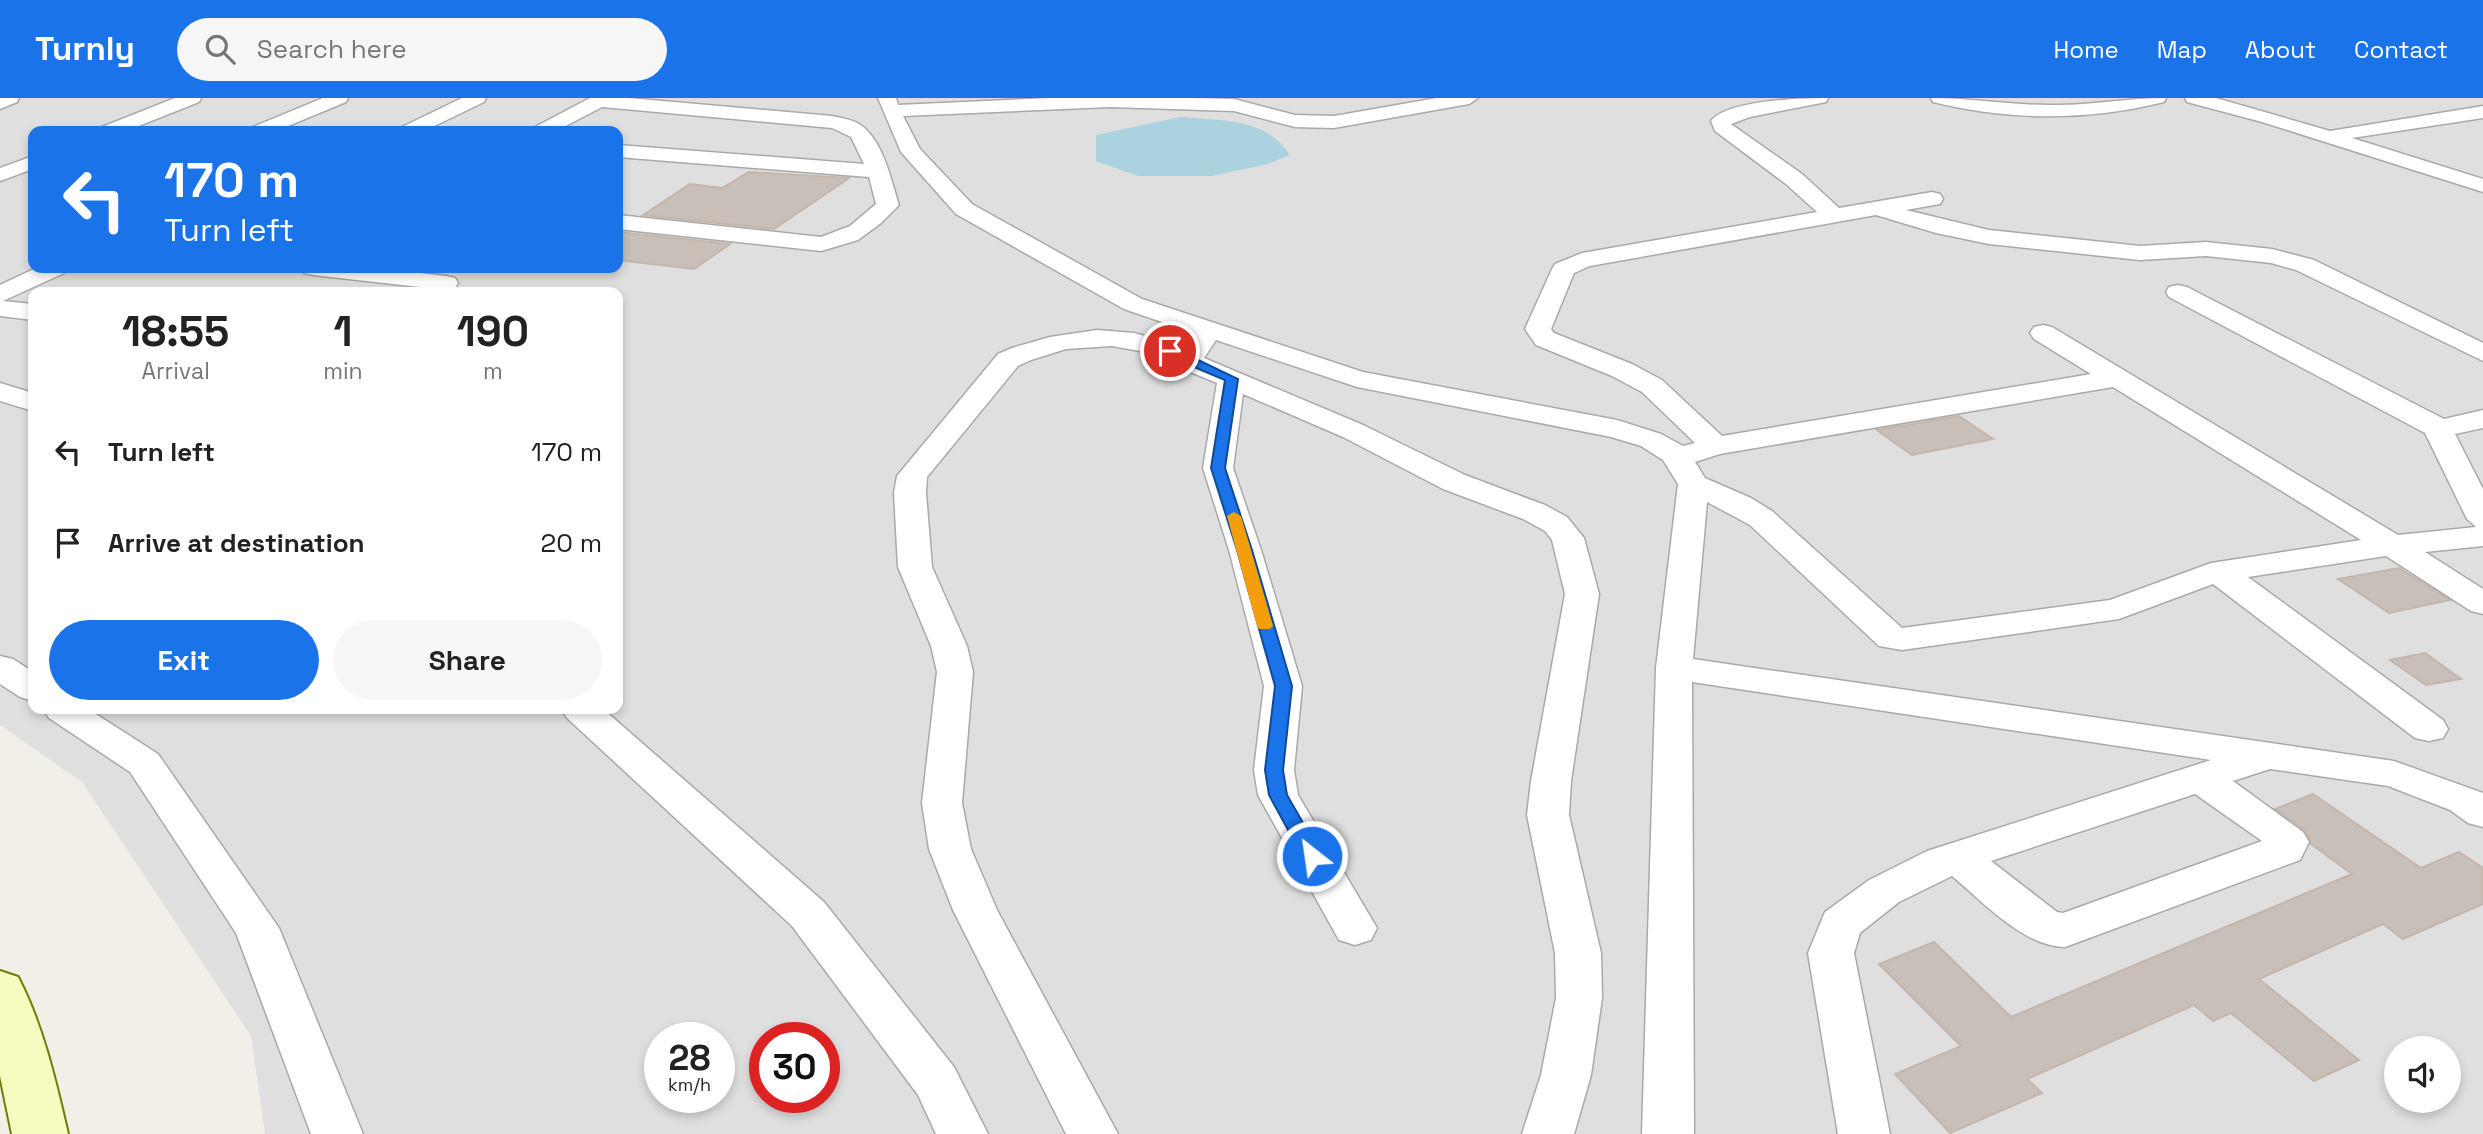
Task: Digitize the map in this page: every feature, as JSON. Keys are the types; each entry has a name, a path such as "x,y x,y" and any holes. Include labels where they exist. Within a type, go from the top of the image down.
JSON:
{"main road":[{"path":"0,991 29,1082 40,1134"}],"street":[{"path":"0,103 10,98"},
{"path":"122,126 192,98"},
{"path":"272,126 339,98"},
{"path":"419,126 477,98"},
{"path":"1819,98 1745,112 1721,121 1722,127 1794,179 1835,216"},
{"path":"1940,98 1978,106 2069,112 2116,108 2157,98"},
{"path":"2194,98 2328,136 2483,186"},
{"path":"551,126 602,99 841,124 858,132 877,170 888,205 857,233 840,242 821,244 623,223"},
{"path":"1200,343 964,209 911,152 889,104 1110,100 1234,105 1295,121 1334,122 1454,99"},
{"path":"2328,136 2483,112"},
{"path":"623,151 877,170"},
{"path":"1668,1134 1674,668 1696,463 1652,386 1622,370 1545,339 1538,329 1564,269 1582,260 1933,199"},
{"path":"1877,209 1944,228 1989,237 2140,253 2206,249 2288,260 2305,265 2483,353"},
{"path":"0,294 44,273"},
{"path":"358,273 447,283"},
{"path":"2178,292 2440,429 2483,419"},
{"path":"0,308 28,311"},
{"path":"2043,333 2392,545 2483,604"},
{"path":"1092,1134 975,910 950,849 942,803 955,672 949,646 915,567 910,493 912,477 1008,360 1026,351 1092,338 1200,343 1357,379 1616,429 1664,446 1696,463 1892,638 1902,639 2098,614 2219,572 2392,545 2483,536"},
{"path":"1200,343 1193,363 1353,430 1454,482 1534,512 1556,524 1568,538 1582,594 1551,781 1548,815 1577,953 1579,998 1566,1075 1548,1134"},
{"path":"1696,463 2117,378"},
{"path":"1231,379 1218,468 1245,550 1283,686 1274,770 1278,795 1355,928"},
{"path":"0,391 28,401"},
{"path":"2440,429 2440,436 2483,519"},
{"path":"2219,572 2429,729"},
{"path":"0,667 28,686"},
{"path":"1674,668 2394,774 2464,800 2483,813"},
{"path":"70,714 144,763 257,928 337,1134"},
{"path":"586,714 808,914 937,1082 962,1134"},
{"path":"1864,1134 1830,953 1841,924 1884,891 1957,857 2265,757"},
{"path":"1957,857 2041,924 2055,930 2065,930 2286,849 2288,842 2282,835 2200,778"}],"shaded area":[{"path":"0,98 2483,98 2483,1134 265,1134 251,1036 82,782 0,725"}],"water":[{"path":"1180,117 1227,121 1255,127 1280,143 1290,155 1268,164 1211,176 1138,176 1096,161 1096,135"}],"building":[{"path":"749,172 849,178 774,229 643,215 690,184 722,188"},
{"path":"623,233 730,244 694,269 623,261"},
{"path":"1959,416 1993,439 1912,455 1877,430"},
{"path":"2399,568 2450,600 2389,613 2338,579"},
{"path":"2425,653 2461,679 2426,685 2390,660"},
{"path":"2313,794 2421,868 2459,852 2483,868 2483,904 2403,939 2383,924 2259,979 2359,1060 2314,1081 2231,1013 2213,1021 2194,1005 2027,1079 2042,1093 1950,1133 1895,1074 1961,1046 1879,964 1934,942 2011,1017 2352,874 2311,844 2305,830 2275,809"}],"slow traffic":[{"path":"1234,516 1265,626"}],"route":[{"path":"1170,351 1190,357 1193,363 1231,379 1218,468 1245,550 1274,662 1283,686 1274,770 1278,795 1312,856"}]}
